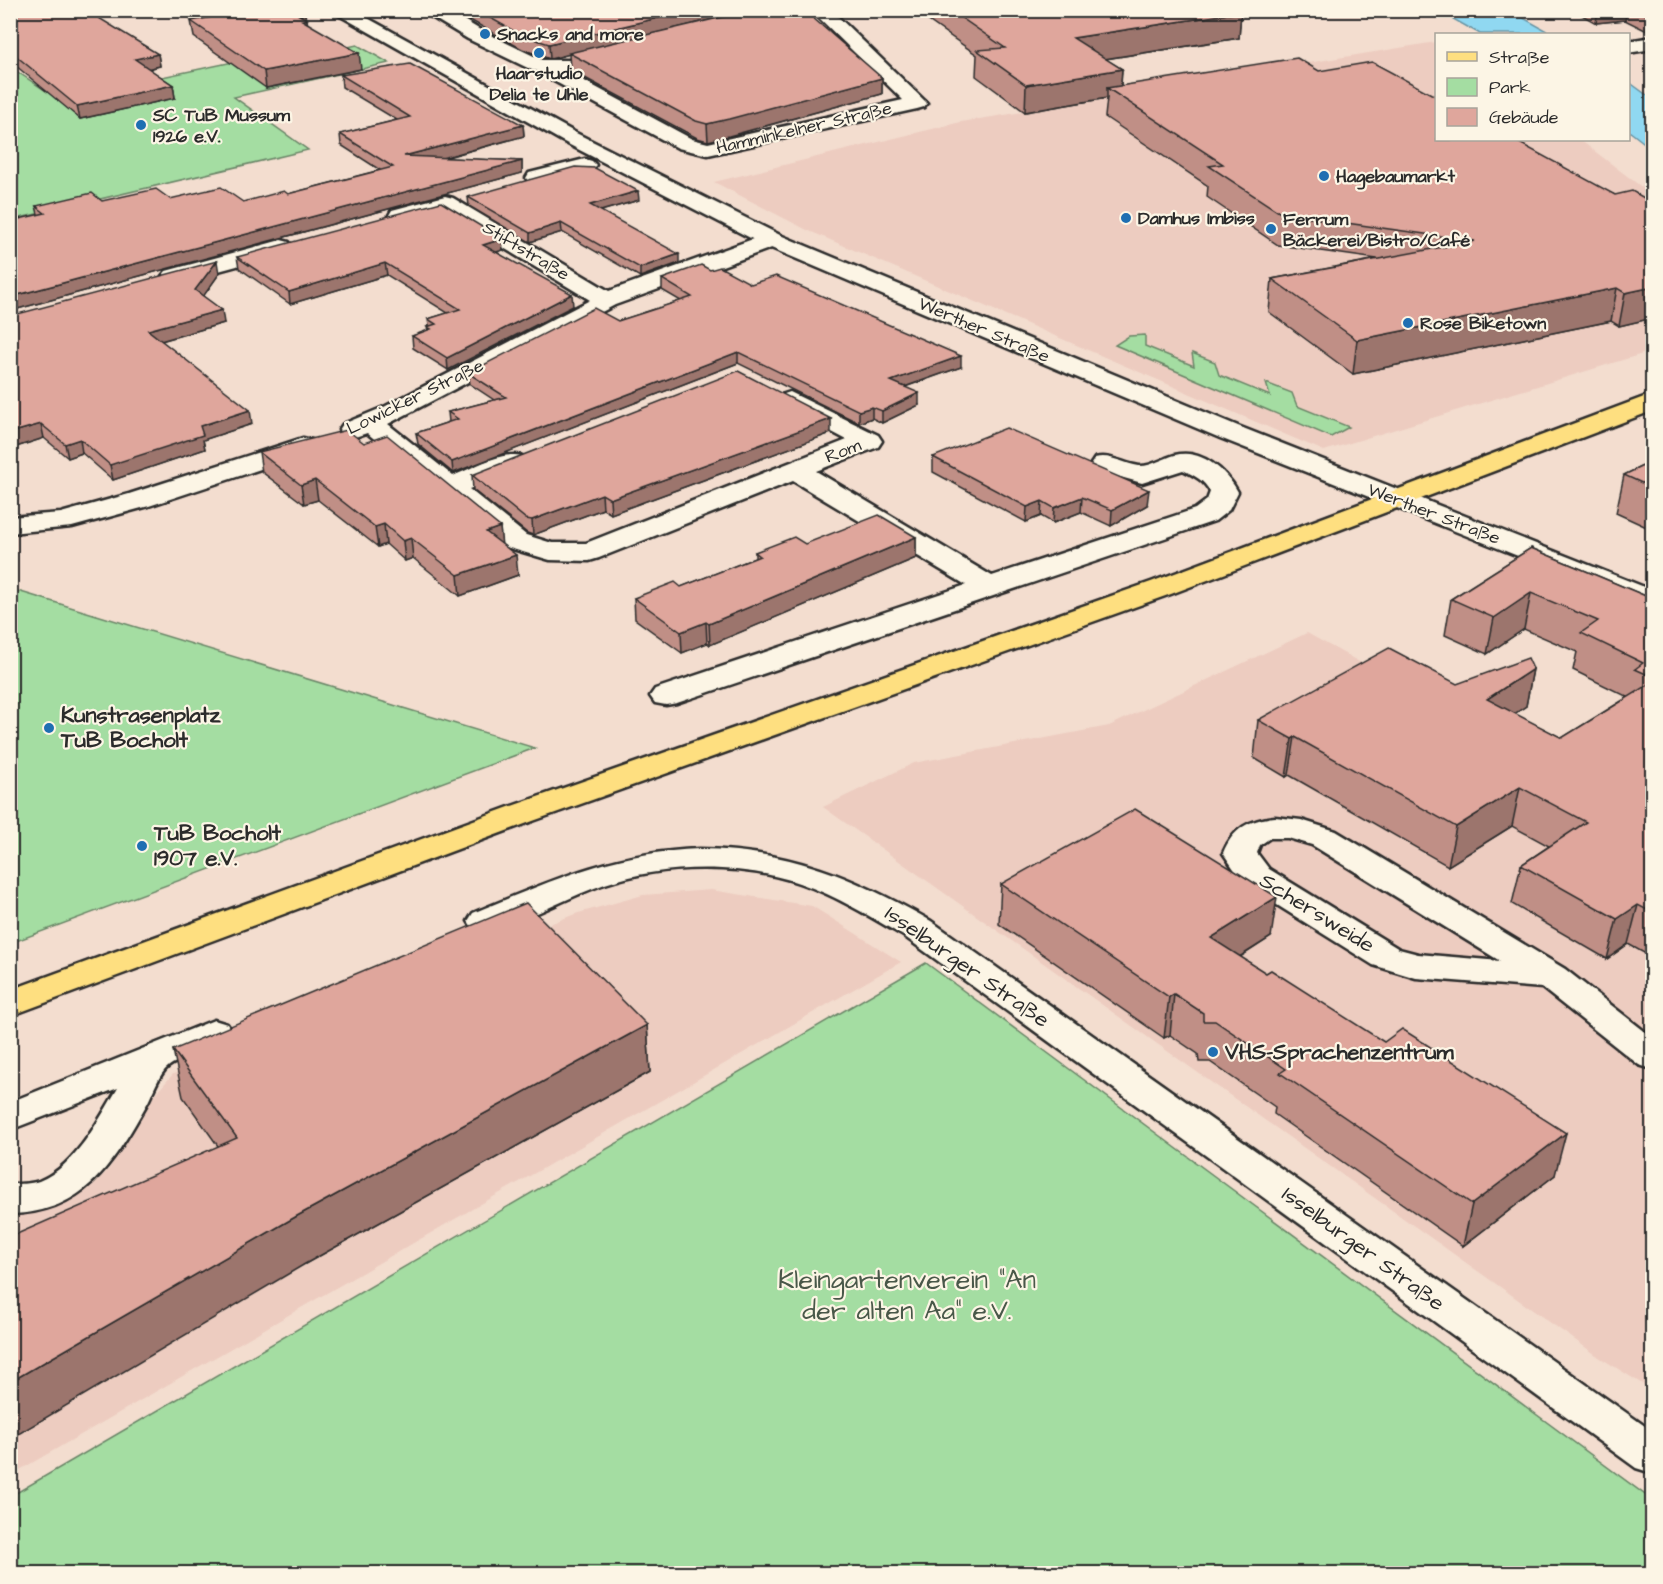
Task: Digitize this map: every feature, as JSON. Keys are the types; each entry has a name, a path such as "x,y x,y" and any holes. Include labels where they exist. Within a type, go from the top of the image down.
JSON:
{"main road":[{"path":"10,1004 521,814 1161,588 1653,402"}],"street":[{"name":"Werther Straße","path":"339,10 569,137 772,240 1054,360 1397,500 1653,600"},
{"name":"Hamminkelner Straße","path":"438,10 436,12 465,30 539,66 550,67 585,60"},
{"name":"Hamminkelner Straße","path":"550,67 559,76 685,144 708,150 917,103 823,14 801,19"},
{"path":"1630,47 1653,43"},
{"path":"512,185 585,165"},
{"name":"Stiftstraße","path":"377,221 457,200 607,300"},
{"name":"Lowicker Straße","path":"10,525 62,521 139,500 371,423 607,300 772,240"},
{"path":"148,284 297,243"},
{"name":"Rom","path":"371,423 516,541 550,551 589,552 869,441 769,389"},
{"path":"451,486 540,451"},
{"path":"666,696 1205,515 1219,504 1224,492 1218,480 1207,471 1184,461 1142,475 1104,465"},
{"name":"Rom","path":"795,470 989,588"},
{"name":"Schersweide","path":"1552,977 1416,966 1386,957 1257,877 1240,853 1242,843 1250,835 1276,827 1293,827 1309,832 1552,977 1653,1056"},
{"name":"Isselburger Straße","path":"449,936 569,887 631,866 678,860 737,862 788,870 810,875 868,899 918,929 1651,1452"},
{"path":"10,1117 241,1022"},
{"path":"10,1199 32,1199 60,1188 82,1172 154,1058"}],"shaded area":[{"path":"1435,42 1435,141 1581,141 1652,195 1652,351 1324,451 807,230 714,182 961,122 1023,112 1016,106 1033,103 1038,107"},
{"path":"1307,633 1652,824 1652,1390 1599,1357 823,807 914,763 1109,726"},
{"path":"711,890 812,906 901,962 11,1475 11,1216 41,1212 68,1202 92,1186 109,1169 146,1105 173,1074 575,914 643,895"}],"green space":[{"name":"SC TuB Mussum 1926 e.V.","path":"357,45 389,63 234,97 308,150 11,220 10,67 58,99 233,62 245,69"},
{"path":"1145,335 1145,346 1194,366 1192,353 1215,362 1219,375 1270,396 1266,383 1292,393 1297,406 1349,427 1331,437 1115,345 1129,336"},
{"name":"TuB Bocholt 1907 e.V.","path":"11,589 535,748 11,943"},
{"name":"Kleingartenverein \"An der alten Aa\" e.V.","path":"926,963 1652,1500 1652,1573 11,1573 11,1496"}],"water":[{"path":"1439,11 1511,11 1550,33 1478,33"},
{"path":"1630,83 1652,99 1652,149 1630,132"}],"building":[{"path":"33,10 86,10 158,54 135,59 173,85 77,106 10,51 10,16"},
{"path":"209,10 299,10 305,14 299,15 307,19 302,20 359,53 264,71 191,21 218,16"},
{"path":"476,10 691,10 549,44 521,35"},
{"path":"950,10 1238,10 1241,12 1073,38 1122,69 1026,85 977,50 1005,48"},
{"path":"1637,10 1653,10 1653,18"},
{"path":"805,11 882,78 707,124 696,121 569,53 727,16"},
{"path":"1297,58 1319,71 1372,62 1435,96 1435,141 1516,141 1615,195 1632,191 1653,203 1653,287 1625,293 1617,288 1357,340 1272,279 1475,241 1282,214 1209,166 1223,164 1107,88"},
{"path":"410,64 523,125 404,156 522,161 10,297 10,221 45,213 36,206 92,193 102,201 156,189 170,199 221,187 243,202 284,191 288,194 393,167 340,134 410,117 341,75"},
{"path":"575,167 595,168 638,191 590,205 679,254 640,268 561,223 530,233 468,197"},
{"path":"441,202 502,239 483,245 572,294 447,358 412,336 431,329 427,327 436,324 428,319 460,309 385,263 289,292 237,257"},
{"path":"217,261 195,290 222,310 148,330 250,410 200,426 203,435 110,465 80,439 65,444 41,424 10,433 10,316"},
{"path":"701,265 710,270 720,267 751,284 776,276 961,356 891,381 919,393 882,411 872,407 859,411 738,352 452,462 416,433 458,419 448,412 506,397 468,373 594,308 618,321 692,297 662,279"},
{"path":"738,371 831,419 610,499 602,494 532,520 526,519 472,475"},
{"path":"1006,428 1149,490 1112,510 1082,497 1054,508 1042,501 1027,507 933,457"},
{"path":"347,430 364,443 387,435 500,527 486,532 516,555 458,575 411,538 403,541 384,524 375,527 315,480 301,485 259,452"},
{"path":"1653,461 1653,488 1624,475"},
{"path":"879,515 916,537 709,624 706,622 681,632 634,598 675,582 681,587 760,556 755,552 794,537 805,544"},
{"path":"1531,548 1653,599 1653,677 1635,669 1643,663 1581,633 1598,621 1531,593 1494,618 1451,599"},
{"path":"1389,648 1457,684 1528,658 1533,669 1487,699 1562,738 1653,682 1653,913 1638,905 1617,919 1521,865 1586,822 1520,787 1456,827 1295,737 1292,739 1258,720"},
{"path":"1135,809 1277,897 1211,938 1266,973 1271,970 1384,1042 1402,1029 1566,1133 1472,1204 1280,1073 1286,1069 1215,1021 1203,1021 1203,1013 1174,994 1169,997 1001,884"},
{"path":"526,903 647,1025 297,1216 10,1382 10,1237 237,1138 173,1050"}],"place":[{"name":"Snacks and more","path":"485,34"},
{"name":"Haarstudio Delia te Uhle","path":"539,53"},
{"name":"SC TuB Mussum 1926 e.V.","path":"141,125"},
{"name":"Hagebaumarkt","path":"1324,176"},
{"name":"Damhus Imbiss","path":"1126,218"},
{"name":"Ferrum Bäckerei/Bistro/Café","path":"1271,229"},
{"name":"Rose Biketown","path":"1408,323"},
{"name":"Kunstrasenplatz TuB Bocholt","path":"49,728"},
{"name":"TuB Bocholt 1907 e.V.","path":"142,846"},
{"name":"VHS-Sprachenzentrum","path":"1213,1052"}]}
